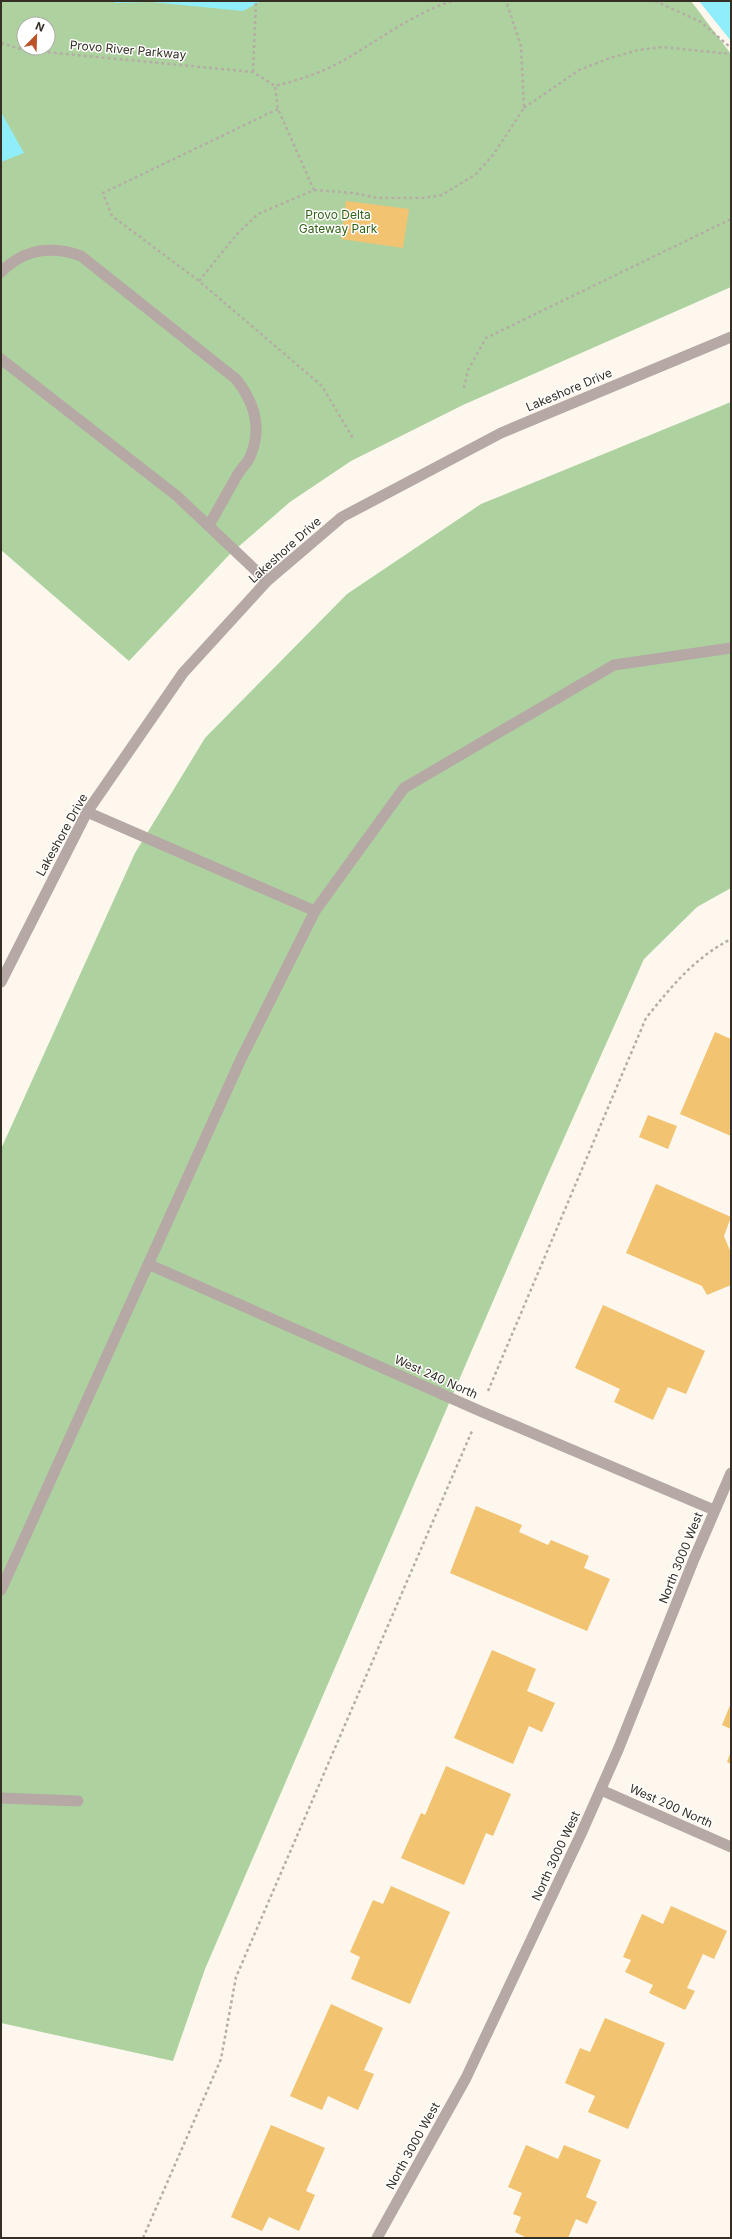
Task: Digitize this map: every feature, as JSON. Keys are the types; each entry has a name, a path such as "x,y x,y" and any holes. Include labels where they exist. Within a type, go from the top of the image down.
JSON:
{"street":[{"path":"1,272 22,256 36,251 51,249 81,256 236,379 246,392 253,407 256,424 256,437 248,461 209,525"},
{"name":"Lakeshore Drive","path":"1,982 87,812 183,673 267,581 342,517 494,437 731,337"},
{"path":"1,360 177,496 267,581"},
{"path":"1,1590 241,1059 315,911 404,788 614,665 731,648"},
{"path":"87,812 315,911"},
{"name":"West 240 North","path":"148,1264 480,1411 714,1510"},
{"name":"North 3000 West","path":"377,2238 466,2078 601,1790 714,1510 731,1473"},
{"name":"West 200 North","path":"601,1790 731,1847"},
{"path":"1,1798 78,1801"}],"path":[{"path":"253,72 256,35 256,1"},
{"path":"314,190 278,109 275,86 301,80 333,66 399,26 453,1"},
{"path":"506,1 521,46 524,108"},
{"path":"655,1 701,22 731,48"},
{"name":"Provo River Parkway","path":"1,43 24,50 253,72 275,86"},
{"path":"199,280 237,234 258,214 314,190 353,192 378,198 423,198 442,195 476,174 493,155 524,108 579,70 610,58 638,50 669,47 731,54"},
{"path":"278,109 103,193 112,216 199,280 322,386 354,440"},
{"path":"464,388 468,370 486,338 731,219"},
{"path":"143,2238 221,2060 236,1977 480,1411 646,1018 683,972 716,947 731,939"}],"green space":[{"name":"Provo Delta Gateway Park","path":"1,1 691,1 731,54 731,287 463,405 351,461 290,502 230,554 129,661 1,550"},
{"path":"731,402 731,888 697,907 644,959 544,1183 205,1969 173,2061 1,2023 1,1149 135,853 205,738 347,594 481,504"}],"water":[{"path":"112,1 261,1 243,11 151,2 115,3"},
{"path":"699,1 731,1 731,41"},
{"path":"1,112 24,153 1,162"}],"building":[{"path":"346,201 409,209 403,248 341,239"},
{"path":"715,1032 731,1039 731,1136 680,1114"},
{"path":"648,1115 677,1126 668,1149 639,1137"},
{"path":"656,1184 731,1217 724,1236 731,1253 731,1285 707,1295 702,1286 626,1253"},
{"path":"603,1305 705,1351 686,1394 668,1387 653,1420 614,1402 620,1389 575,1368"},
{"path":"476,1506 522,1525 519,1532 548,1545 551,1540 589,1556 584,1568 610,1579 587,1631 450,1573"},
{"path":"492,1650 536,1669 527,1691 555,1703 542,1732 529,1726 513,1764 454,1738"},
{"path":"731,1703 731,1729 722,1725"},
{"path":"731,1751 731,1764 727,1762"},
{"path":"446,1766 511,1794 493,1836 486,1833 464,1885 401,1858 421,1813 425,1815"},
{"path":"391,1886 450,1912 410,2004 351,1979 360,1957 350,1952 373,1900 383,1904"},
{"path":"671,1906 727,1931 714,1959 703,1954 687,1988 695,1991 685,2010 649,1993 653,1985 625,1972 631,1960 623,1957 642,1914 663,1924"},
{"path":"331,2004 383,2028 364,2070 374,2074 358,2110 328,2096 322,2110 290,2096"},
{"path":"605,2018 665,2043 628,2129 588,2112 595,2096 565,2083 580,2048 590,2052"},
{"path":"271,2125 325,2148 306,2191 315,2195 299,2231 269,2217 262,2231 231,2217"},
{"path":"526,2145 558,2159 564,2145 601,2160 586,2197 597,2202 587,2224 576,2219 568,2238 527,2238 515,2232 521,2217 513,2214 522,2193 508,2187"}]}
